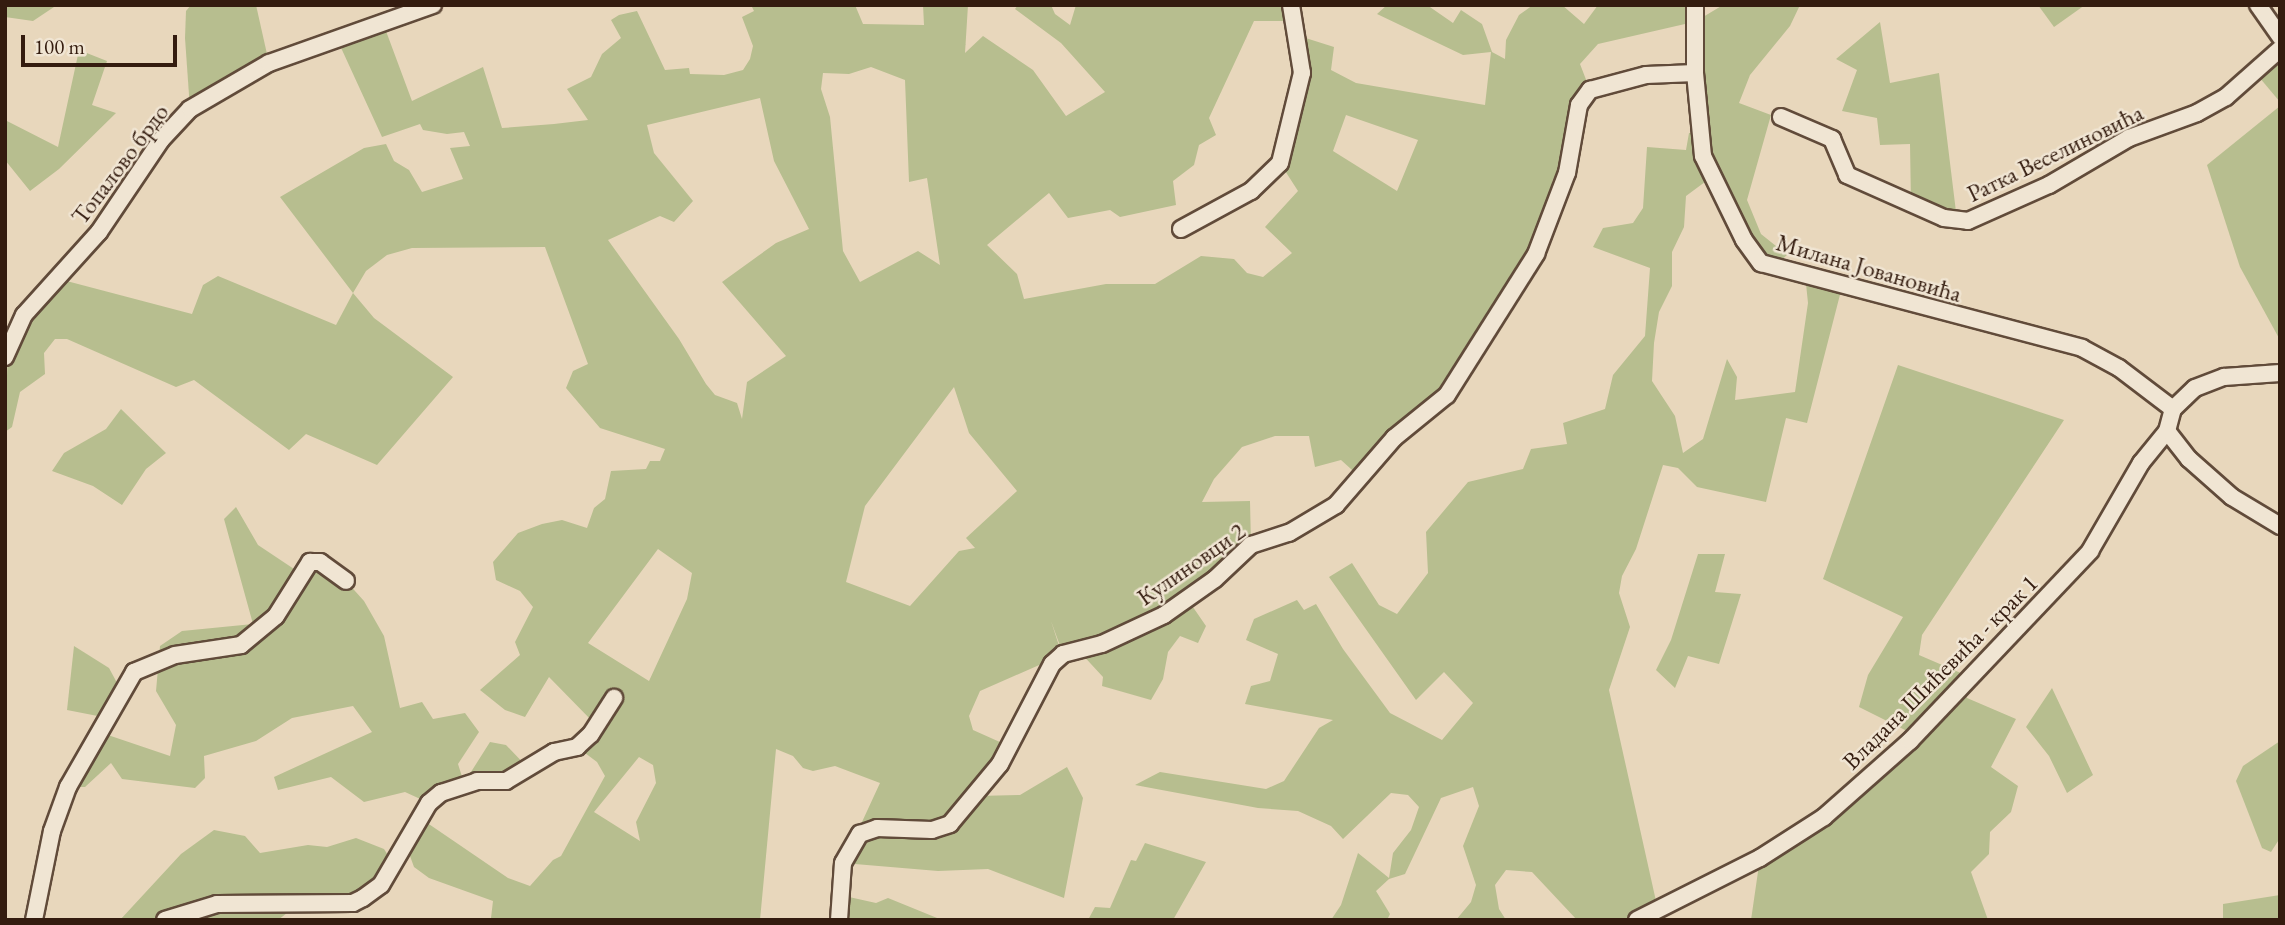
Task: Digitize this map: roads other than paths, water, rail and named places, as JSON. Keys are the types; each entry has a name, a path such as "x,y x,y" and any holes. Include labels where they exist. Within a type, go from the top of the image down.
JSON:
{"street":[{"name":"Топалово брдо","path":"5,357 24,315 99,232 161,140 190,109 270,63 433,5"},
{"path":"1181,229 1251,191 1280,163 1302,73 1291,5"},
{"name":"Милана Јовановића","path":"1695,5 1695,73 1703,156 1744,240 1761,262 2081,348 2119,368 2173,409"},
{"path":"2258,5 2277,29"},
{"name":"Ратка Веселиновића","path":"1781,117 1832,139 1847,175 1944,218 1968,221 2049,186 2129,138 2197,113 2226,97 2280,49"},
{"name":"Кулиновци 2","path":"839,920 843,863 860,834 877,828 932,830 950,824 1000,764 1052,664 1063,654 1102,644 1164,615 1215,579 1251,545 1289,533 1336,506 1378,453 1447,395 1536,254 1567,173 1579,105 1590,90 1647,75 1695,73"},
{"path":"2173,409 2195,388 2224,377 2280,373"},
{"name":"Владана Шићевића - крак 1","path":"1637,920 1750,864 1824,817 1910,741 2090,551 2141,463 2166,431 2173,409"},
{"path":"2166,431 2189,459 2232,497 2280,526"},
{"path":"34,920 52,831 68,788 134,672 175,655 240,645 276,617 310,562 320,562 346,580"},
{"path":"165,920 216,904 353,903 381,885 429,803 441,793 477,781 506,781 555,752 577,747 591,734 614,698"}]}
